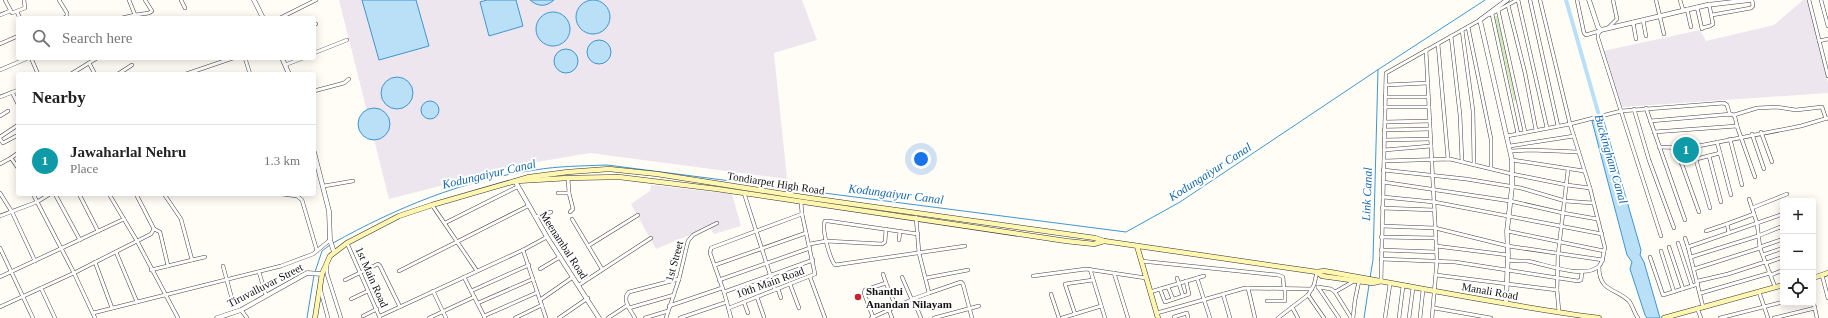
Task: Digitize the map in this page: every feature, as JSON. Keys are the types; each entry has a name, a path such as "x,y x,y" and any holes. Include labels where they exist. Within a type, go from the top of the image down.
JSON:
{"main road":[{"name":"Tondiarpet High Road","path":"315,318 321,273 333,250 399,216 529,177 609,169 657,174 1095,238 1104,241 1137,246"},
{"name":"Tondiarpet High Road","path":"515,181 529,182 568,178 619,177 744,193 1066,241 1094,244 1104,241"},
{"path":"1137,246 1157,316"},
{"name":"Manali Road","path":"1137,246 1324,272 1360,280"},
{"name":"Manali Road","path":"1317,272 1322,276 1380,282 1599,318"},
{"path":"1816,277 1828,273"},
{"path":"1664,318 1780,286"}],"street":[{"path":"5,0 10,11"},
{"path":"0,15 10,11 17,12 25,8 24,0"},
{"path":"60,0 67,13 67,16"},
{"path":"129,0 135,15"},
{"path":"131,16 152,10 145,0"},
{"path":"181,0 186,8"},
{"path":"254,0 262,16"},
{"path":"284,16 316,0"},
{"path":"1380,282 1386,72 1468,27 1507,2 1518,0 1547,128"},
{"path":"1530,0 1558,126"},
{"path":"1436,246 1582,272 1589,272 1599,267 1603,260 1605,245 1590,188 1570,124 1540,0"},
{"path":"1577,0 1584,33 1586,36 1608,28 1709,4 1751,0 1753,6 1751,8 1712,15"},
{"path":"1589,0 1598,27 1601,30"},
{"path":"1608,28 1617,19 1613,0"},
{"path":"1656,0 1664,34"},
{"path":"1680,0 1685,10 1690,27"},
{"path":"1809,0 1828,76"},
{"path":"1821,0 1828,26"},
{"path":"1480,20 1498,10 1507,2"},
{"path":"1507,2 1525,73 1536,130"},
{"path":"1697,7 1702,29 1712,25 1712,15 1709,4"},
{"path":"1498,10 1525,132"},
{"path":"17,12 19,16"},
{"path":"1492,14 1518,134"},
{"path":"1480,20 1512,160 1512,187 1507,231 1508,258 1506,303"},
{"path":"1643,20 1646,36"},
{"path":"1633,22 1636,39"},
{"path":"1468,27 1491,140 1491,168"},
{"path":"1462,30 1473,111 1474,164"},
{"path":"1601,30 1598,34 1598,38 1661,236"},
{"path":"1451,36 1460,115 1462,162"},
{"path":"0,44 16,37"},
{"path":"1819,41 1828,39"},
{"path":"316,53 347,40"},
{"path":"1438,44 1448,159"},
{"path":"1426,50 1437,260 1436,291 1432,318"},
{"path":"0,70 23,60"},
{"path":"32,60 37,72"},
{"path":"74,72 94,60"},
{"path":"192,72 227,60"},
{"path":"246,60 249,72"},
{"path":"283,60 288,72"},
{"path":"285,65 298,60"},
{"path":"89,63 94,72"},
{"path":"121,72 132,65"},
{"path":"316,90 344,83 349,79"},
{"path":"1386,85 1428,83"},
{"path":"0,97 16,91"},
{"path":"12,92 16,100"},
{"path":"1385,97 1428,97"},
{"path":"1512,104 1519,102"},
{"path":"1507,136 1575,123 1621,111 1724,103 1727,105 1742,137 1755,177"},
{"path":"1385,108 1429,107"},
{"path":"1650,121 1732,115 1757,108 1777,107 1796,110 1819,107 1823,108 1827,118 1801,126 1761,132 1695,146 1672,148 1659,147"},
{"path":"1646,108 1685,220"},
{"path":"1634,110 1649,160 1674,228"},
{"path":"0,116 8,111"},
{"path":"1385,122 1430,121"},
{"path":"16,126 0,138 3,143 16,136"},
{"path":"1654,132 1737,126"},
{"path":"1384,130 1430,129"},
{"path":"1761,132 1772,162"},
{"path":"1752,134 1764,169"},
{"path":"1510,146 1574,136"},
{"path":"1384,140 1430,138"},
{"path":"1730,139 1742,185"},
{"path":"1717,142 1731,195"},
{"path":"1384,150 1431,146"},
{"path":"1695,146 1684,153 1680,159 1699,212"},
{"path":"1511,151 1531,150 1578,152"},
{"path":"1681,164 1720,153"},
{"path":"0,164 16,154"},
{"path":"1709,156 1721,202"},
{"path":"11,158 16,165"},
{"path":"316,159 329,211 330,241 333,250"},
{"path":"1384,161 1448,159 1512,174 1590,188"},
{"path":"1512,160 1568,170 1584,171"},
{"path":"1696,160 1710,208"},
{"path":"1383,170 1416,175 1433,175 1512,187 1565,201 1593,203"},
{"path":"1559,312 1557,290 1558,255 1568,170"},
{"path":"568,178 569,193 573,209 570,212"},
{"path":"324,186 353,181"},
{"name":"Meenambal Road","path":"515,181 517,187 546,236 600,318"},
{"path":"1383,182 1510,201 1597,219"},
{"path":"445,223 517,187"},
{"path":"0,193 12,212 35,261"},
{"path":"558,193 569,193"},
{"path":"744,193 761,249 780,298"},
{"path":"1752,208 1788,194"},
{"path":"34,196 62,249 95,318"},
{"path":"0,216 37,202 47,196"},
{"path":"56,196 80,240"},
{"path":"80,196 98,231"},
{"path":"110,196 137,241 164,295 178,318"},
{"path":"137,196 154,229 160,232 168,266"},
{"path":"165,196 181,219 192,260"},
{"path":"293,196 299,197 302,200 317,251"},
{"path":"1383,197 1434,202 1602,234"},
{"path":"1749,199 1757,223 1760,248 1775,287"},
{"name":"10th Main Road","path":"729,308 816,274 806,234 801,202"},
{"path":"432,205 458,241 477,271"},
{"path":"399,271 528,206"},
{"path":"1382,208 1434,210"},
{"path":"535,217 551,212"},
{"path":"916,213 919,253 929,293"},
{"path":"726,318 731,317 710,250 712,246 756,232 802,214"},
{"path":"1706,231 1754,214"},
{"path":"588,246 638,215"},
{"path":"1688,247 1780,215"},
{"path":"0,277 124,219"},
{"path":"572,219 602,269"},
{"path":"918,234 828,221 825,221 823,226 826,241 835,266 965,246"},
{"name":"1st Street","path":"666,318 679,279 690,238 717,224"},
{"path":"1727,224 1729,233"},
{"path":"1382,226 1435,228 1508,246 1558,255 1603,260"},
{"path":"1691,257 1758,236 1780,227"},
{"path":"0,307 116,252 151,234 154,229"},
{"path":"719,280 826,241 882,244 885,242 886,229"},
{"path":"899,240 900,231"},
{"path":"1507,231 1604,251"},
{"path":"715,265 806,234"},
{"path":"380,317 523,250 546,236"},
{"path":"1381,237 1436,238"},
{"path":"579,285 651,238"},
{"path":"1685,238 1701,293 1703,307"},
{"path":"1694,269 1780,240"},
{"path":"93,313 291,263 317,251 330,241"},
{"name":"1st Main Road","path":"347,243 380,317"},
{"path":"1678,243 1692,286"},
{"path":"1670,247 1683,289"},
{"path":"0,249 33,318"},
{"path":"1763,255 1780,249"},
{"path":"523,250 533,278 536,293 546,318"},
{"path":"1381,250 1436,252"},
{"path":"116,252 137,302"},
{"path":"1661,252 1674,292"},
{"path":"151,270 205,256"},
{"path":"540,269 560,257"},
{"path":"1650,257 1662,294 1674,292 1692,286 1698,282 1780,258"},
{"path":"724,292 813,260"},
{"path":"1381,260 1437,260 1558,279 1580,281 1582,272"},
{"path":"1141,261 1278,275 1283,277 1285,301 1267,301"},
{"path":"96,262 112,308"},
{"path":"327,262 327,274 341,318"},
{"path":"345,280 378,264 400,307"},
{"path":"471,291 528,265"},
{"path":"223,266 232,299"},
{"path":"1599,267 1600,275 1606,286 1630,302 1638,318"},
{"path":"1033,276 1090,269 1146,278"},
{"path":"1090,269 1105,318"},
{"path":"926,278 968,270"},
{"path":"1701,293 1780,271"},
{"path":"259,272 266,295"},
{"name":"Tiruvalluvar Street","path":"217,318 241,310 310,272 321,273"},
{"path":"1278,318 1308,295 1314,285 1317,272"},
{"path":"883,274 896,307"},
{"path":"1114,274 1128,318"},
{"path":"1436,275 1557,290"},
{"path":"1822,275 1828,298"},
{"path":"1150,292 1204,276"},
{"path":"464,277 485,317 536,293"},
{"path":"540,300 573,277"},
{"path":"810,277 824,318"},
{"path":"902,277 921,318"},
{"path":"478,303 533,278"},
{"path":"1177,278 1183,296"},
{"path":"1197,278 1210,318"},
{"path":"635,318 625,299 626,294 679,279"},
{"path":"1075,314 1065,284 1094,280"},
{"path":"1335,292 1360,280"},
{"path":"1352,318 1360,280"},
{"path":"1160,289 1164,301 1190,294 1186,281"},
{"path":"886,283 864,291 872,318 929,293 961,282 963,284 972,318"},
{"path":"790,284 799,308"},
{"path":"1385,318 1390,284"},
{"path":"1314,285 1331,289 1335,292 1352,318"},
{"path":"1399,318 1403,286"},
{"path":"1168,287 1173,299"},
{"path":"1318,287 1339,318"},
{"path":"41,288 55,318"},
{"path":"320,288 328,318"},
{"path":"669,306 722,288"},
{"path":"1248,288 1255,318"},
{"path":"1157,316 1223,294 1248,288 1312,289"},
{"path":"1409,318 1413,288"},
{"path":"1420,318 1422,290"},
{"path":"351,299 368,291"},
{"path":"433,291 446,318"},
{"path":"1759,292 1768,318"},
{"path":"1051,294 1059,318"},
{"path":"1223,294 1230,318"},
{"path":"608,318 629,307 674,295"},
{"path":"1308,295 1324,318"},
{"path":"430,318 474,297"},
{"path":"757,297 764,317"},
{"path":"559,318 588,298"},
{"path":"680,318 727,302"},
{"path":"744,302 748,313"},
{"path":"1720,318 1780,303"},
{"path":"514,318 542,305"},
{"path":"934,318 979,306"},
{"path":"1062,318 1101,306"},
{"path":"1292,308 1298,318"},
{"path":"1434,308 1491,318"},
{"path":"1697,308 1702,318"},
{"path":"1774,318 1815,308 1818,318"},
{"path":"363,316 377,309"},
{"path":"241,310 247,318"},
{"path":"889,310 892,318"},
{"path":"645,318 668,311"},
{"path":"1174,317 1186,313 1188,318"}],"shaded area":[{"path":"339,0 802,0 817,40 774,53 787,179 590,153 531,163 389,199"},
{"path":"1803,0 1808,0 1828,83 1828,93 1622,107 1603,51 1700,30 1706,41 1774,25"},
{"path":"651,185 732,194 741,226 714,234 709,227 656,249 631,204 650,191"}],"green space":[{"path":"1497,16 1518,100 1514,101 1494,17"}],"water":[{"path":"362,0 416,0 429,46 379,60"},
{"path":"487,0 516,0 523,26 489,36 480,2"},
{"path":"530,0 554,0 545,5 539,5"},
{"path":"593,0 605,5 610,17 605,29 593,34 581,29 576,17 581,5"},
{"path":"553,12 565,17 570,29 565,41 553,46 541,41 536,29 541,17"},
{"path":"599,40 607,44 611,52 607,60 599,64 591,60 587,52 591,44"},
{"path":"566,49 574,53 578,61 574,69 566,73 558,69 554,61 558,53"},
{"path":"394,77 400,77 409,81 413,93 409,105 400,109 394,109 385,105 381,96 381,90 385,81"},
{"path":"430,101 436,104 439,110 436,116 430,119 424,116 421,110 424,104"},
{"path":"371,108 377,108 386,112 390,124 386,136 377,140 371,140 362,136 358,127 358,121 362,112"},
{"path":"1603,118 1641,250 1640,255 1644,262 1660,318 1647,318 1645,315 1630,269 1632,262 1627,255 1592,121"}],"waterway":[{"name":"Kodungaiyur Canal","path":"333,243 381,218 456,188 508,175 544,169 571,166 607,165 1126,232 1180,202 1485,0"},
{"name":"Buckingham Canal","path":"1566,0 1600,119"},
{"name":"Link Canal","path":"1370,278 1373,260 1378,70"},
{"name":"Kodungaiyur Canal","path":"315,272 322,251 330,245"},
{"name":"Kodungaiyur Canal","path":"307,318 314,275"},
{"name":"Link Canal","path":"1364,318 1369,285"}],"place":[{"name":"Jawaharlal Nehru","path":"1686,150"},
{"name":"Shanthi Anandan Nilayam","path":"858,297"}]}
